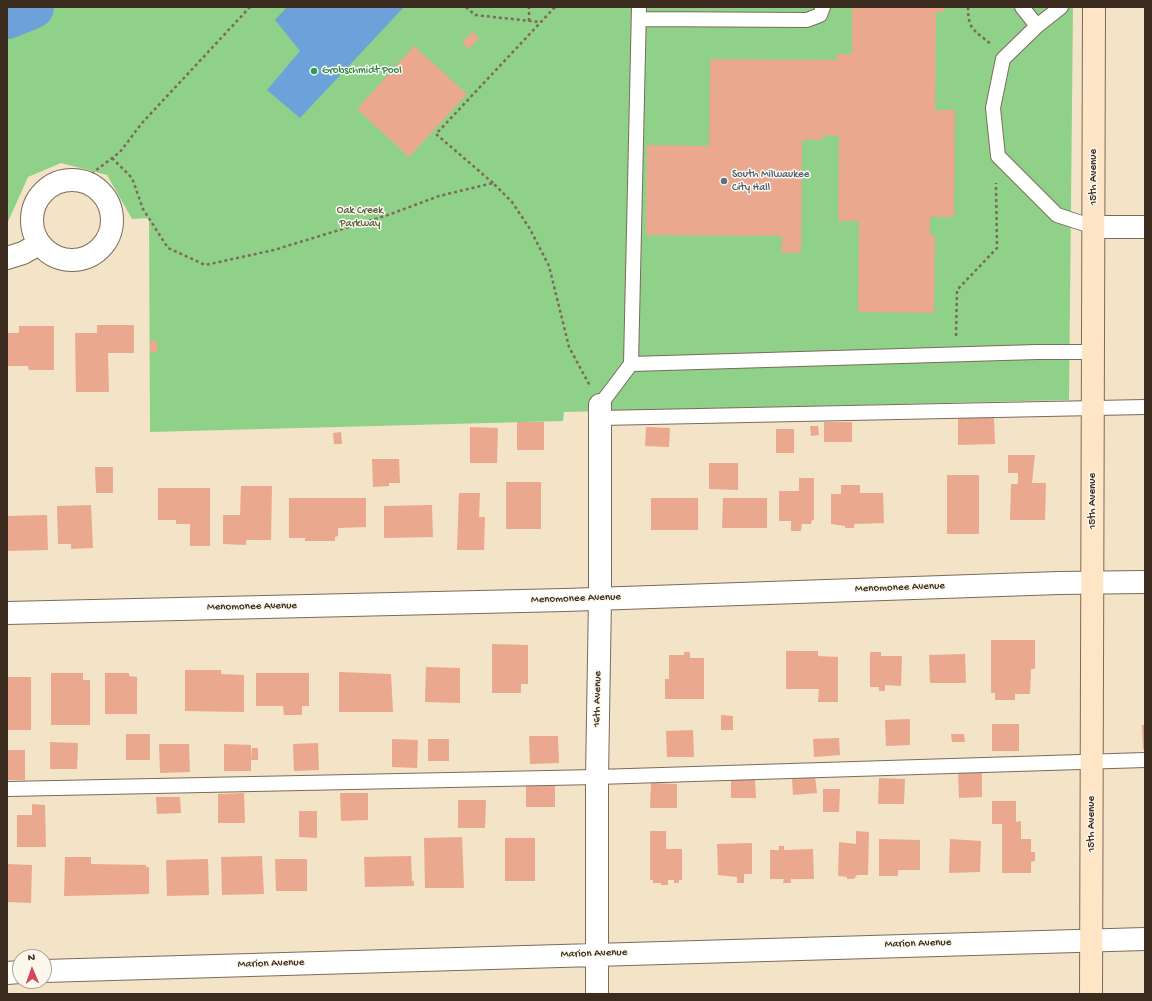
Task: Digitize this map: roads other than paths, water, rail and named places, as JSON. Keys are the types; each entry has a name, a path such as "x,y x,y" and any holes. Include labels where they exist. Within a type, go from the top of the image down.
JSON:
{"street":[{"name":"15th Avenue","path":"1091,994 1094,582 1094,7"},
{"path":"69,179 82,181 95,187 105,197 111,210 112,223 109,237 101,248 89,256 76,260 62,259 49,253 39,244 33,232 31,220 33,209 38,198 46,188 57,182 69,179"},
{"path":"1094,227 1145,227"},
{"path":"7,258 23,253 39,244"},
{"name":"16th Avenue","path":"597,994 600,411"},
{"name":"Menomonee Avenue","path":"7,613 600,598 1094,582 1145,582"},
{"name":"Marion Avenue","path":"52,971 1145,938"}],"lane":[{"path":"600,411 631,364 639,13 807,20 820,15 823,7"},
{"path":"1022,7 1037,26"},
{"path":"1061,7 1037,26 1003,59 993,108 998,156 1057,215 1094,227"},
{"path":"631,364 956,354 1093,352"},
{"path":"600,411 1145,407"},
{"path":"7,789 597,777 1145,760"}],"water":[{"name":"Grobschmidt Pool","path":"287,7 404,7 300,118 267,90 300,51 275,20"}],"waterway":[{"path":"7,17 32,7"}],"place":[{"name":"Grobschmidt Pool","path":"314,71"},
{"name":"South Milwaukee City Hall","path":"724,181"}],"park label":[{"name":"Oak Creek Parkway","path":"360,217"}]}
